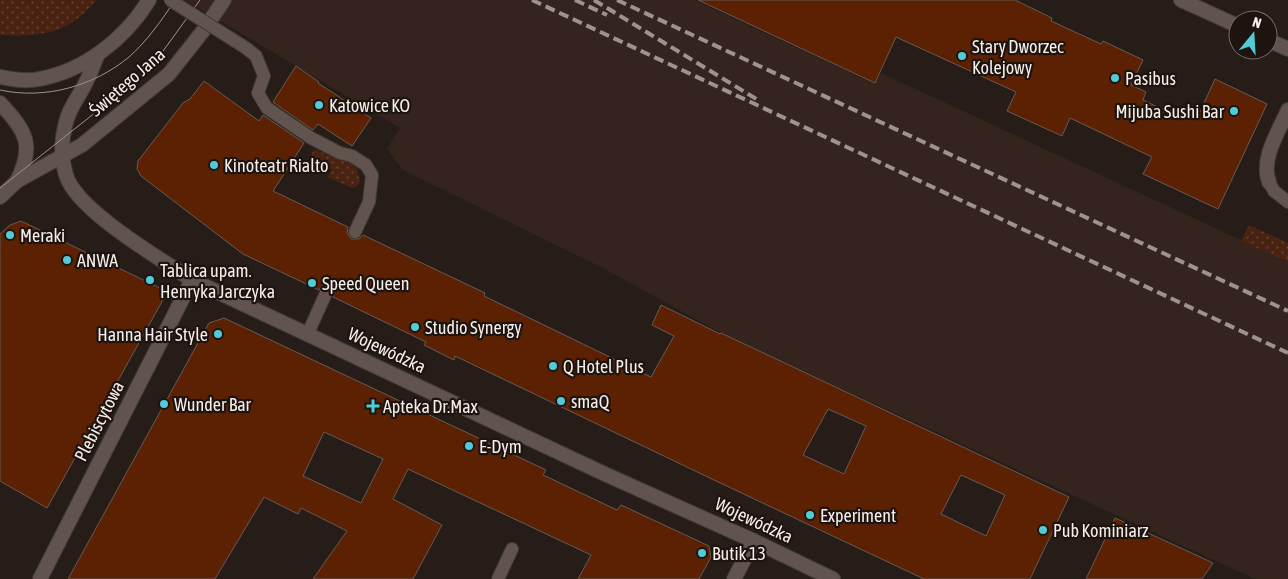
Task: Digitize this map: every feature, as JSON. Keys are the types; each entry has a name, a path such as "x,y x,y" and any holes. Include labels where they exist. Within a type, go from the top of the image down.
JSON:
{"street":[{"path":"0,77 16,80 37,80 65,72 92,59 132,24 150,0"},
{"name":"Świętego Jana","path":"17,181 82,145 169,74 203,31 224,0"},
{"path":"1180,0 1228,22"},
{"name":"Wojewódzka","path":"98,54 86,83 71,108 65,124 61,147 66,176 91,210 192,280 607,475 754,540 833,579"},
{"path":"0,103 18,123 24,134 28,150 17,181 0,197"},
{"path":"1269,182 1266,171 1270,151 1288,110"},
{"name":"Plebiscytowa","path":"40,579 192,280"},
{"path":"734,579 754,540"}],"lane":[{"path":"170,0 256,56 264,76 258,93 267,108 311,138 340,153 352,156 366,165 372,175 369,202 355,232"},
{"path":"1269,182 1274,191 1288,202"},
{"path":"308,333 327,291"},
{"path":"498,579 512,549"}],"shaded area":[{"path":"0,0 96,0 76,20 65,27 41,34 0,35"},
{"path":"185,0 694,0 875,84 881,73 1288,262 1288,579 1255,579 721,333 603,268 403,170 387,149 400,128"},
{"path":"314,149 337,159 350,162 357,169 360,180 358,186 352,188 328,177 332,170 311,156"},
{"path":"1249,225 1288,243 1288,262 1241,241"}],"building":[{"path":"698,0 1015,0 1052,18 1051,21 1101,44 1103,41 1143,60 1131,85 1146,92 1143,100 1185,120 1191,108 1200,112 1215,79 1267,104 1218,209 1143,174 1152,157 1070,118 1062,136 1007,111 1016,92 896,37 875,83"},
{"name":"Katowice KO","path":"296,66 371,118 352,146 318,124 313,130 273,102"},
{"path":"204,81 259,121 263,115 304,143 273,191 348,227 347,233 351,239 359,239 363,235 485,293 484,296 651,377 674,336 652,325 661,305 1069,497 1030,579 924,579 455,356 454,360 424,345 426,342 333,297 335,290 331,284 323,284 319,290 243,254 141,176 137,169 138,161 183,103 190,99","holes":["828,409 866,426 844,474 803,455","961,475 1005,495 986,536 941,514"]},
{"path":"21,221 160,288 164,298 47,508 0,481 0,234 10,225"},
{"path":"224,318 546,470 543,475 617,510 621,505 709,546 711,557 699,579 578,579 591,555 408,469 393,499 442,525 413,579 313,579 347,531 301,508 298,514 264,497 215,579 68,579 209,323","holes":["324,432 383,459 361,503 303,476"]},
{"path":"1115,518 1213,563 1202,579 1086,579"}],"tram line":[{"path":"0,90 17,93 51,92 85,83 100,76 136,51 154,30 175,0"},
{"path":"0,188 125,89 158,58 200,0"}],"railway":[{"path":"532,0 1288,353"},
{"path":"575,0 607,15"},
{"path":"594,0 758,100"},
{"path":"617,0 1288,311"}],"place":[{"name":"Stary Dworzec Kolejowy","path":"962,56"},
{"name":"Pasibus","path":"1115,78"},
{"name":"Katowice KO","path":"319,105"},
{"name":"Mijuba Sushi Bar","path":"1234,111"},
{"name":"Kinoteatr Rialto","path":"214,165"},
{"name":"Meraki","path":"10,235"},
{"name":"ANWA","path":"67,260"},
{"name":"Tablica upam. Henryka Jarczyka","path":"150,280"},
{"name":"Speed Queen","path":"312,283"},
{"name":"Studio Synergy","path":"415,327"},
{"name":"Hanna Hair Style","path":"218,334"},
{"name":"Q Hotel Plus","path":"553,366"},
{"name":"smaQ","path":"561,401"},
{"name":"Wunder Bar","path":"164,404"},
{"name":"Apteka Dr.Max","path":"373,406"},
{"name":"E-Dym","path":"469,446"},
{"name":"Experiment","path":"810,515"},
{"name":"Pub Kominiarz","path":"1043,530"},
{"name":"Butik 13","path":"702,553"}]}
